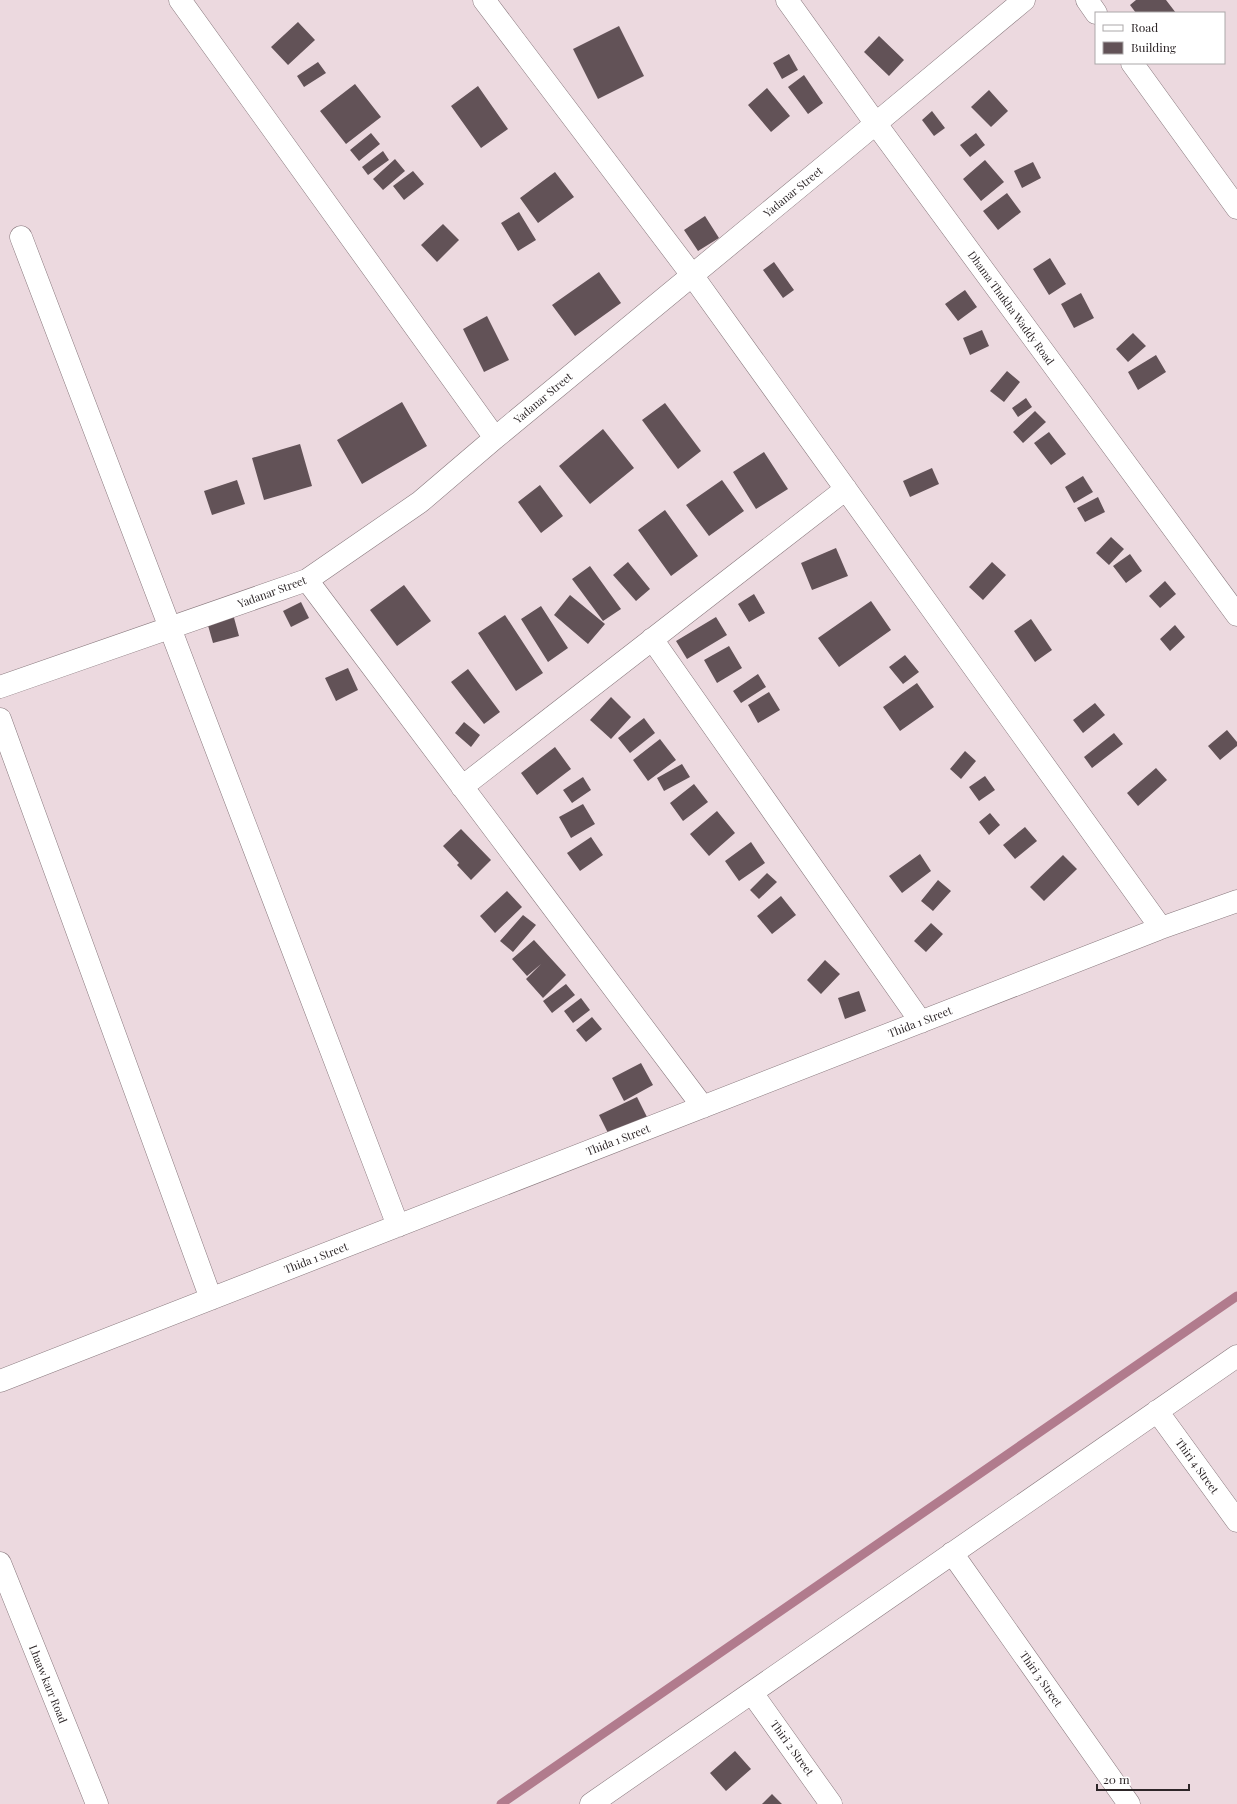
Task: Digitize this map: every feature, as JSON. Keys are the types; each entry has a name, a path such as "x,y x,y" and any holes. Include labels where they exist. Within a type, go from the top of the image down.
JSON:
{"street":[{"path":"180,0 495,438"},
{"path":"484,0 692,275 1161,928"},
{"name":"Dhama Thukha Waddy Road","path":"787,0 876,124 1237,616"},
{"name":"Yadanar Street","path":"0,687 307,580 420,502 495,438 1024,0"},
{"path":"1086,0 1095,12"},
{"path":"1133,64 1237,208"},
{"path":"22,238 398,1226"},
{"path":"462,787 846,489"},
{"path":"307,580 703,1107"},
{"path":"652,639 921,1022"},
{"path":"0,719 211,1299"},
{"name":"Thida 1 Street","path":"0,1382 1161,928 1237,901"},
{"path":"592,1804 1237,1356"},
{"name":"Thiri 4 Street","path":"1157,1411 1237,1522"},
{"name":"Thiri 3 Street","path":"952,1553 1129,1804"},
{"name":"Lhaaw karr Road","path":"0,1563 97,1804"},
{"name":"Thiri 2 Street","path":"752,1693 831,1804"}],"building":[{"path":"1136,0 1166,0 1175,12 1135,12 1130,5"},
{"path":"298,22 315,40 288,65 271,47"},
{"path":"619,26 644,76 598,99 573,49"},
{"path":"879,36 904,60 889,76 864,52"},
{"path":"789,54 798,70 782,79 773,63"},
{"path":"318,62 326,73 304,87 297,76"},
{"path":"804,75 823,103 808,114 788,87"},
{"path":"355,84 381,117 346,144 320,111"},
{"path":"478,86 508,129 481,148 451,106"},
{"path":"767,88 790,116 771,132 748,105"},
{"path":"989,90 1008,111 991,127 971,107"},
{"path":"932,111 945,128 934,136 922,120"},
{"path":"371,133 380,144 359,161 350,150"},
{"path":"976,133 985,145 970,157 960,145"},
{"path":"383,151 389,160 368,175 362,167"},
{"path":"395,159 405,171 383,190 373,179"},
{"path":"985,160 1004,182 981,201 963,179"},
{"path":"1033,162 1041,178 1022,188 1014,171"},
{"path":"413,171 424,184 404,200 393,186"},
{"path":"555,172 574,197 538,223 520,198"},
{"path":"1007,193 1021,212 998,230 983,211"},
{"path":"519,212 536,240 518,251 501,223"},
{"path":"705,216 719,238 698,251 684,230"},
{"path":"443,224 459,240 437,262 421,245"},
{"path":"1050,258 1066,284 1049,295 1033,269"},
{"path":"774,262 794,290 783,298 763,270"},
{"path":"599,272 621,303 575,336 552,305"},
{"path":"965,290 977,307 958,321 945,304"},
{"path":"1081,293 1094,318 1074,328 1061,304"},
{"path":"487,316 509,360 484,372 463,329"},
{"path":"982,330 989,346 970,355 963,338"},
{"path":"1133,333 1146,346 1128,362 1116,349"},
{"path":"1156,355 1166,372 1138,390 1128,372"},
{"path":"1007,371 1020,382 1004,402 990,391"},
{"path":"1026,398 1032,407 1018,417 1012,408"},
{"path":"402,402 427,446 362,484 337,440"},
{"path":"665,403 701,451 678,469 642,420"},
{"path":"1035,411 1046,422 1023,443 1013,432"},
{"path":"603,429 634,468 590,504 559,466"},
{"path":"1049,432 1066,454 1051,465 1034,443"},
{"path":"300,444 312,486 264,500 252,458"},
{"path":"764,452 788,489 756,509 733,472"},
{"path":"932,468 939,484 910,497 903,481"},
{"path":"1083,476 1093,492 1074,503 1065,487"},
{"path":"237,480 245,504 212,515 204,491"},
{"path":"722,480 744,511 709,536 686,505"},
{"path":"540,485 563,516 541,533 518,502"},
{"path":"1098,497 1105,512 1085,522 1077,508"},
{"path":"665,510 698,556 671,576 638,530"},
{"path":"1111,537 1124,549 1109,565 1096,553"},
{"path":"836,548 848,576 812,590 801,563"},
{"path":"1130,554 1142,571 1126,583 1113,566"},
{"path":"628,562 650,589 636,601 613,575"},
{"path":"992,562 1006,575 983,600 969,587"},
{"path":"590,566 621,609 603,621 572,579"},
{"path":"1165,581 1176,594 1160,608 1149,596"},
{"path":"404,585 431,621 397,646 370,610"},
{"path":"754,594 765,613 749,622 738,604"},
{"path":"570,595 605,624 588,644 554,615"},
{"path":"871,601 891,630 839,667 818,638"},
{"path":"301,602 309,618 291,627 283,611"},
{"path":"541,606 568,648 548,662 521,619"},
{"path":"233,614 239,636 213,643 207,622"},
{"path":"505,615 543,673 516,691 478,633"},
{"path":"716,617 727,635 687,659 676,641"},
{"path":"1031,619 1052,650 1035,662 1014,631"},
{"path":"1175,625 1185,637 1170,651 1160,639"},
{"path":"729,646 742,668 717,683 704,660"},
{"path":"905,655 919,672 903,684 889,667"},
{"path":"348,668 358,690 336,701 325,678"},
{"path":"468,669 500,712 484,724 451,682"},
{"path":"758,674 766,687 741,703 733,691"},
{"path":"917,683 934,707 900,731 883,707"},
{"path":"769,692 780,710 758,723 748,705"},
{"path":"611,697 631,717 611,739 590,720"},
{"path":"1095,703 1105,715 1083,733 1073,720"},
{"path":"644,718 655,733 630,753 618,738"},
{"path":"464,722 480,735 471,747 455,733"},
{"path":"1227,730 1237,742 1237,746 1220,760 1208,746"},
{"path":"1114,733 1123,744 1092,768 1084,757"},
{"path":"660,739 676,760 648,781 633,760"},
{"path":"555,747 571,769 537,795 521,773"},
{"path":"965,751 976,761 961,779 950,769"},
{"path":"682,764 690,777 664,791 657,778"},
{"path":"1156,768 1167,780 1138,806 1127,793"},
{"path":"985,776 995,790 979,801 969,787"},
{"path":"583,777 591,790 572,803 563,790"},
{"path":"694,784 708,802 683,821 670,803"},
{"path":"583,804 595,824 571,838 559,817"},
{"path":"717,811 735,833 709,856 690,834"},
{"path":"990,813 1000,825 989,835 979,822"},
{"path":"1025,827 1037,841 1015,859 1003,845"},
{"path":"461,829 491,860 471,880 457,865 459,863 443,846"},
{"path":"591,837 603,855 580,871 567,853"},
{"path":"751,842 765,863 739,881 725,861"},
{"path":"920,854 931,871 902,893 889,876"},
{"path":"1063,855 1077,869 1044,901 1030,887"},
{"path":"767,873 777,882 759,899 750,890"},
{"path":"938,880 951,891 933,911 921,901"},
{"path":"507,891 522,907 495,933 480,916"},
{"path":"781,896 796,915 772,934 757,916"},
{"path":"523,915 536,925 513,952 500,941"},
{"path":"931,923 943,934 926,952 914,941"},
{"path":"534,940 566,975 543,998 526,979 541,964 527,976 512,959"},
{"path":"825,960 840,974 821,994 807,980"},
{"path":"566,984 575,995 552,1013 543,1001"},
{"path":"859,991 866,1011 845,1019 838,998"},
{"path":"581,998 590,1010 573,1023 564,1011"},
{"path":"592,1017 602,1029 586,1042 576,1030"},
{"path":"641,1063 653,1085 624,1101 612,1078"},
{"path":"637,1097 648,1119 610,1137 599,1115"},
{"path":"735,1751 751,1769 726,1791 710,1773"},
{"path":"772,1794 782,1804 762,1804"}],"waterway":[{"path":"501,1804 1237,1296"}]}
